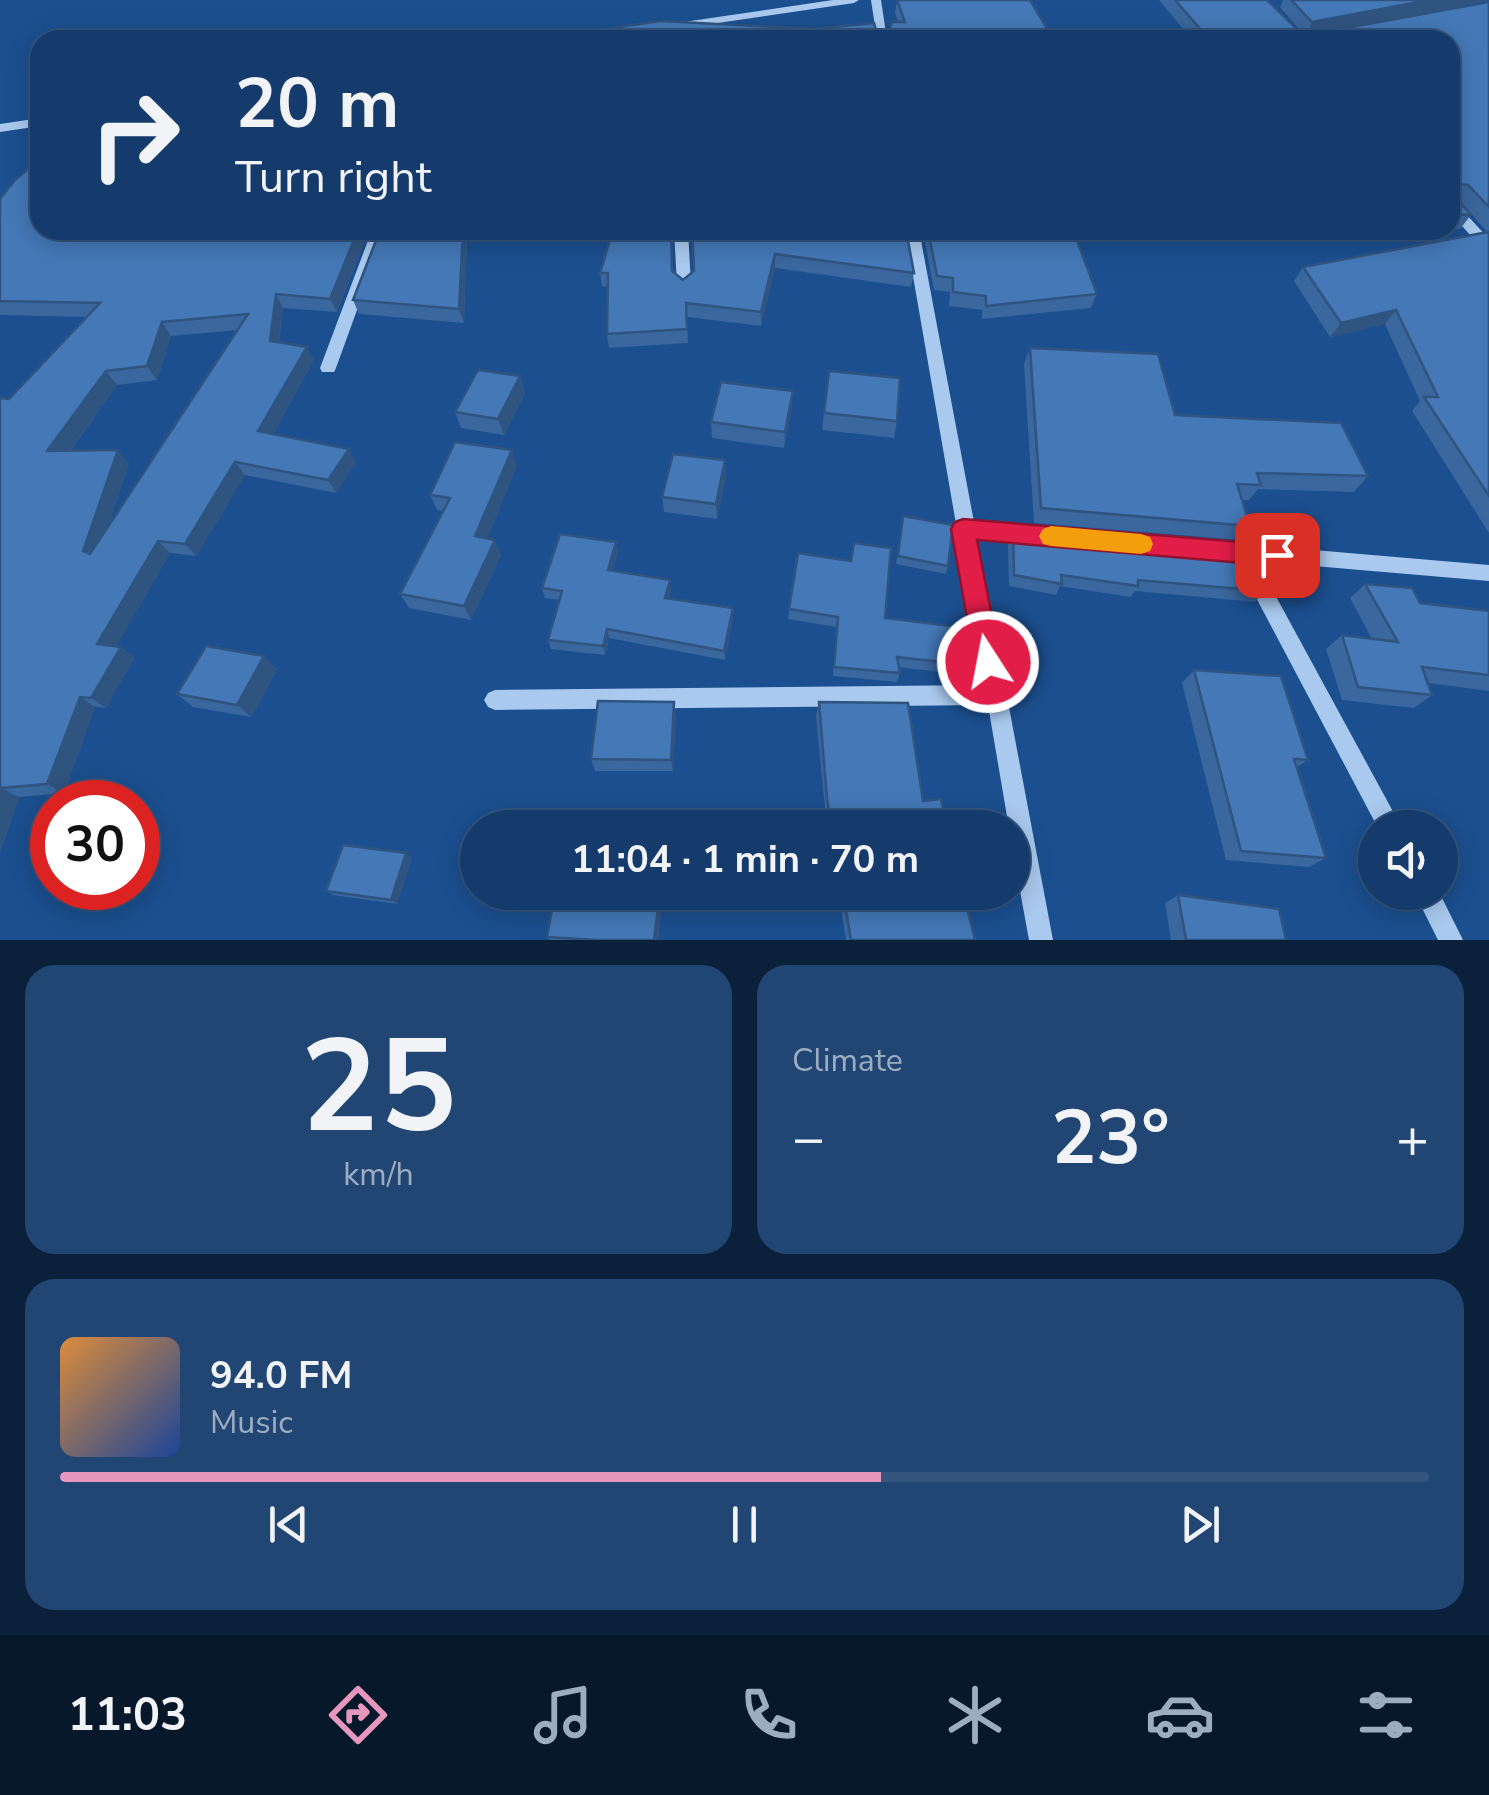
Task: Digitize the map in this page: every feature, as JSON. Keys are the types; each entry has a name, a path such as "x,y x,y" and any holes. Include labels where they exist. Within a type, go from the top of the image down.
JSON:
{"street":[{"path":"672,30 854,0"},
{"path":"876,0 880,30"},
{"path":"0,128 30,124"},
{"path":"1460,215 1489,247"},
{"path":"328,368 375,240"},
{"path":"682,240 684,284"},
{"path":"914,240 963,529 1041,940"},
{"path":"963,529 1489,573"},
{"path":"1242,552 1381,810"},
{"path":"495,700 994,696"},
{"path":"1436,910 1452,940"}],"building":[{"path":"897,0 1030,0 1048,30 889,30 892,22 905,22"},
{"path":"1175,0 1267,0 1297,29 1335,30 1201,30"},
{"path":"1291,0 1429,0 1312,22"},
{"path":"1489,2 1489,207 1468,185 1460,184 1460,30 1335,30"},
{"path":"661,21 812,29 874,23 876,30 597,30"},
{"path":"30,167 30,240 354,240 330,299 276,294 270,341 307,347 258,431 349,449 328,480 235,462 185,544 158,541 97,644 121,647 91,698 80,697 49,780 30,780 30,785 0,791 0,398 9,399 100,303 0,301 0,199","holes":["248,314 90,554 83,551 118,450 47,451 106,371 147,366 162,322"]},
{"path":"1460,202 1471,215 1460,214"},
{"path":"1489,234 1489,496 1424,397 1438,397 1396,310 1341,323 1303,267"},
{"path":"376,240 462,240 459,309 353,300"},
{"path":"610,240 671,240 672,271 683,280 694,271 692,240 908,240 914,273 775,254 761,312 686,303 687,329 607,334 608,273 600,273"},
{"path":"930,240 1077,240 1097,294 986,306 986,296 953,292 953,278 937,276"},
{"path":"1030,348 1158,354 1175,415 1341,423 1368,476 1257,473 1261,485 1237,484 1250,526 1041,508"},
{"path":"478,370 520,376 498,419 455,412"},
{"path":"829,371 900,378 897,421 824,413"},
{"path":"721,382 793,391 785,432 711,422"},
{"path":"455,442 512,450 475,536 495,540 464,606 400,594 450,498 430,495"},
{"path":"673,454 725,460 716,504 662,497"},
{"path":"903,516 953,525 948,566 898,556"},
{"path":"1013,533 1244,552 1265,591 1138,580 1138,586 1061,575 1062,584 1014,575"},
{"path":"560,534 616,542 608,570 670,580 665,598 733,608 724,651 607,629 603,646 548,640 562,591 542,588"},
{"path":"854,543 891,548 885,618 967,628 967,665 897,657 900,673 834,667 838,617 789,609 798,553 851,561"},
{"path":"1365,584 1412,588 1420,603 1489,611 1489,675 1422,667 1432,695 1358,687 1342,635 1398,642"},
{"path":"206,646 264,656 237,705 177,694"},
{"path":"1194,670 1281,676 1308,760 1294,759 1326,858 1241,851"},
{"path":"598,701 674,702 671,760 591,759"},
{"path":"819,702 908,703 923,801 941,799 944,810 829,810"},
{"path":"343,845 406,853 391,900 326,891"},
{"path":"1178,895 1279,909 1286,940 1186,940"},
{"path":"552,910 658,910 654,940 547,937"},
{"path":"846,910 968,910 975,940 851,940"}],"slow traffic":[{"path":"1051,536 1141,544"}],"route":[{"path":"988,662 963,529 1277,555"}]}
